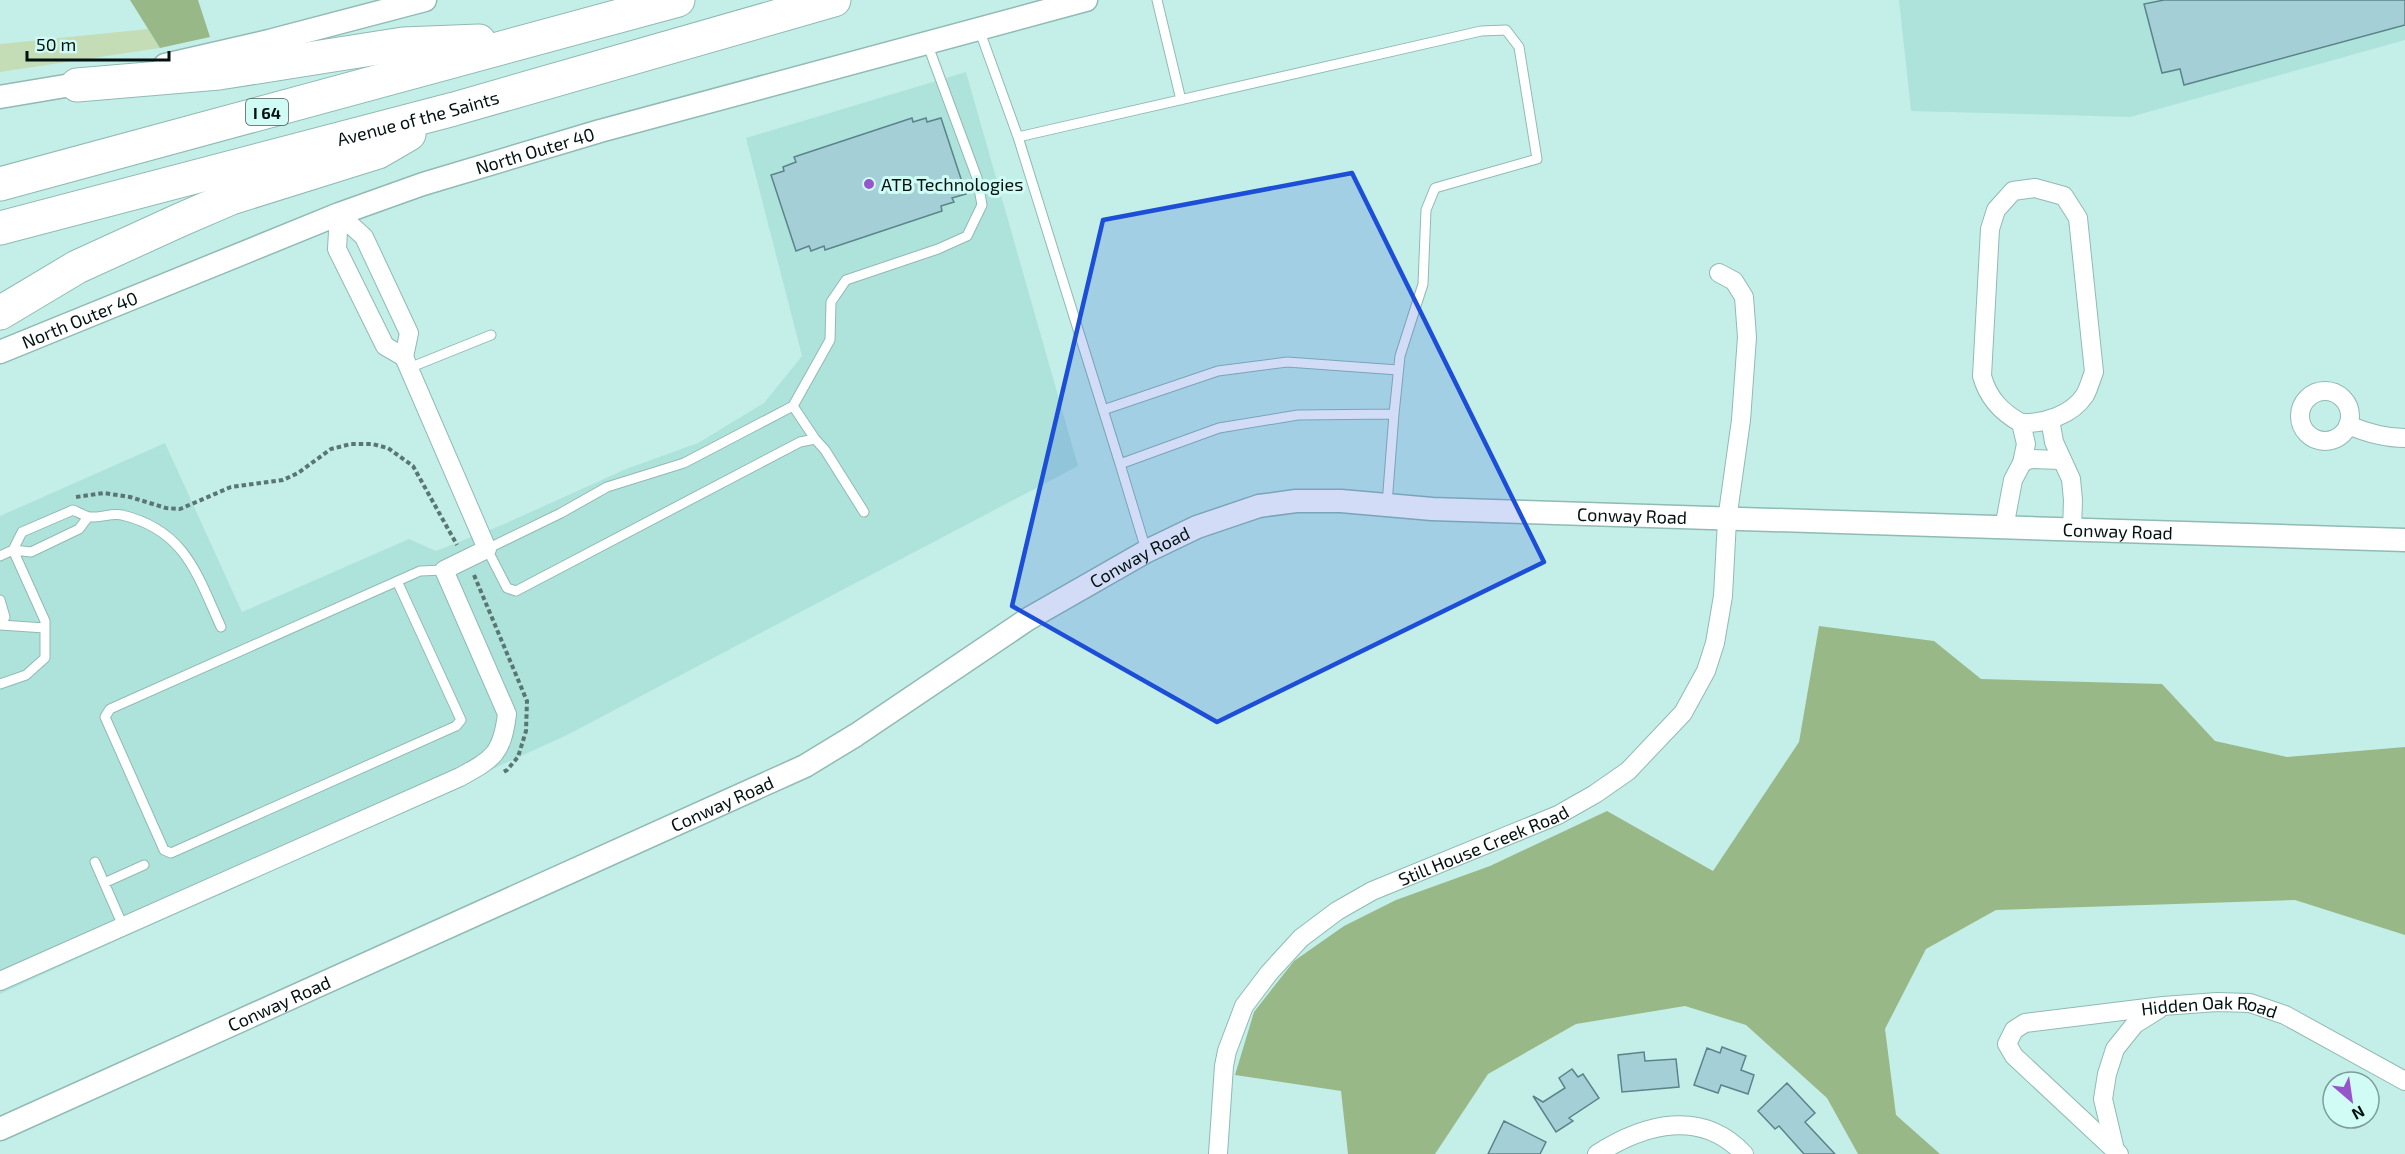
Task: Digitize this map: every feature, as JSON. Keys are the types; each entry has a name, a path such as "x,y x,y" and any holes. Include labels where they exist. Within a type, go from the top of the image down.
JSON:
{"highway":[{"name":"I 64","path":"0,184 678,0"},
{"name":"Avenue of the Saints","path":"0,228 454,109 834,0"},
{"path":"77,85 219,73 403,44 535,39"},
{"path":"0,314 77,267 180,220 231,198 378,152 454,109"}],"street":[{"path":"0,97 77,85 269,41 426,0"},
{"name":"North Outer 40","path":"0,352 339,214 423,184 579,137 1086,0"},
{"path":"2036,188 2064,196 2078,218 2094,372 2084,395 2069,411 2050,419 2021,423 2007,415 1987,393 1982,376 1990,240 1996,210 2013,190 2036,188"},
{"path":"339,214 337,249 385,346 407,363"},
{"path":"0,981 460,777 488,762 504,738 507,714 496,684 444,570 487,549 407,363 409,333 364,237 339,214"},
{"name":"Still House Creek Road","path":"1218,1154 1224,1066 1227,1051 1244,1006 1269,972 1301,938 1337,911 1372,891 1558,815 1595,794 1628,771 1672,728 1683,713 1706,671 1715,643 1722,596 1727,520 1741,420 1747,337 1744,297 1734,281 1719,273"},
{"path":"2050,419 2060,460 2071,479 2072,531"},
{"path":"2004,528 2013,480 2022,464 2026,444 2021,423"},
{"path":"2348,425 2365,433 2390,438 2405,438"},
{"path":"2022,464 2030,459 2060,460"},
{"name":"Conway Road","path":"0,1130 806,766 1028,619 1147,551 1197,527 1259,506 1296,501 1387,504 1432,509 1727,520 2405,540"},
{"name":"Hidden Oak Road","path":"2117,1152 2014,1056 2007,1044 2014,1030 2025,1023 2163,1006 2217,1002 2250,1003 2285,1015 2405,1081"},
{"path":"2117,1152 2103,1099 2107,1074 2115,1049 2135,1024 2163,1006"},
{"path":"1603,1150 1634,1134 1661,1126 1684,1124 1713,1131 1744,1154"}],"lane":[{"path":"1158,0 1180,100"},
{"path":"979,29 1018,137 1147,551"},
{"path":"1018,137 1481,31 1506,30 1519,47 1538,159 1435,188 1426,210 1423,284 1400,356 1387,504"},
{"path":"815,439 800,442 516,591 507,588 487,549 561,513 607,487 684,464 793,406 830,340 831,302 846,280 938,249 967,236 982,205 977,178 927,43"},
{"path":"407,363 491,335"},
{"path":"1102,410 1218,371 1287,362 1398,370"},
{"path":"793,406 825,450 864,512"},
{"path":"1119,464 1219,428 1298,415 1394,414"},
{"path":"13,550 22,532 72,510 88,517 119,514 151,525 179,545 196,569 221,627"},
{"path":"0,556 13,550 31,552 79,529 88,517"},
{"path":"0,684 26,675 45,658 45,621 13,550"},
{"path":"397,581 461,720 456,726 171,853 164,850 105,717 110,709 397,581 420,571 444,570"},
{"path":"0,600 4,617 0,624 45,628"},
{"path":"95,862 123,926"},
{"path":"104,883 144,865"}],"path":[{"path":"72,498 104,493 130,497 166,508 180,509 231,487 283,480 298,473 332,449 351,444 372,444 388,448 413,466 465,560"}],"highlighted area":[{"path":"1352,173 1544,562 1217,722 1012,606 1103,220"}],"shaded area":[{"path":"1899,0 2405,0 2405,40 2130,117 1911,111"},
{"path":"966,72 1078,466 567,735 0,994 0,516 165,443 242,612 409,539 436,551 502,525 626,469 698,443 764,403 802,356 746,138"}],"green space":[{"path":"130,0 198,0 210,37 160,48"},
{"path":"148,29 160,48 0,72 0,44"},
{"path":"1819,626 1934,641 1981,679 2162,684 2215,741 2287,757 2405,747 2405,935 2295,900 1996,910 1926,949 1885,1029 1896,1115 1940,1154 1858,1154 1827,1098 1746,1025 1685,1006 1576,1024 1488,1074 1435,1154 1348,1154 1341,1091 1235,1075 1254,1012 1294,961 1344,926 1396,900 1490,866 1607,811 1713,871 1799,742"}],"building":[{"path":"2164,0 2405,0 2405,25 2184,85 2180,69 2162,73 2144,4"},
{"path":"912,118 913,122 926,118 927,122 941,118 966,194 952,198 954,202 941,206 942,211 825,250 824,246 811,251 809,246 796,251 771,175 784,171 783,167 796,162 794,157"},
{"path":"1722,1047 1746,1056 1741,1070 1754,1075 1748,1094 1721,1085 1718,1093 1694,1085 1707,1048 1720,1053"},
{"path":"1644,1052 1645,1061 1676,1059 1679,1087 1622,1092 1618,1055"},
{"path":"1572,1069 1578,1077 1583,1074 1599,1098 1569,1118 1573,1121 1556,1132 1533,1096 1543,1102 1565,1088 1559,1078"},
{"path":"1787,1083 1815,1113 1805,1122 1835,1154 1804,1154 1779,1126 1775,1129 1758,1111"},
{"path":"1504,1121 1546,1142 1540,1154 1488,1154"}],"place":[{"name":"ATB Technologies","path":"869,184"}]}
